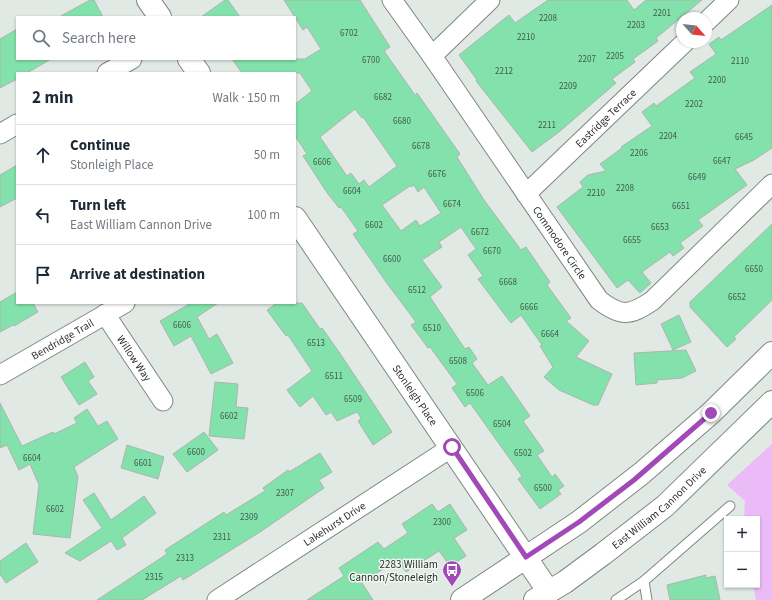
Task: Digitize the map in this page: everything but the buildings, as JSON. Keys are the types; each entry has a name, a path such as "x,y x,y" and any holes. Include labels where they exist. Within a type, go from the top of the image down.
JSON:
{"main road":[{"path":"148,0 159,16"},
{"path":"190,60 198,72"},
{"name":"Stonleigh Place","path":"296,219 526,557 546,597"},
{"path":"462,600 579,522 642,473 711,413 772,353"},
{"name":"East William Cannon Drive","path":"546,597 665,506 772,402"}],"street":[{"name":"Commodore Circle","path":"392,0 599,300 610,308 622,312 637,310 652,300 772,184"},
{"path":"432,56 490,0"},
{"path":"712,16 729,0"},
{"name":"Eastridge Terrace","path":"526,194 679,48"},
{"path":"109,72 130,60"},
{"path":"0,134 16,125"},
{"name":"Bendridge Trail","path":"0,375 123,304"},
{"name":"Willow Way","path":"105,314 163,401"},
{"name":"Lakehurst Drive","path":"218,600 452,447"}],"lane":[{"path":"617,599 644,581 730,506"},
{"path":"644,581 647,600"}],"shaded area":[{"path":"772,444 772,600 756,600 754,588 760,588 760,516 744,516 745,501 727,485"}],"place":[{"name":"2283 William Cannon/Stoneleigh","path":"452,587"}],"route":[{"path":"452,447 526,557 579,522 634,480 711,413"}]}
